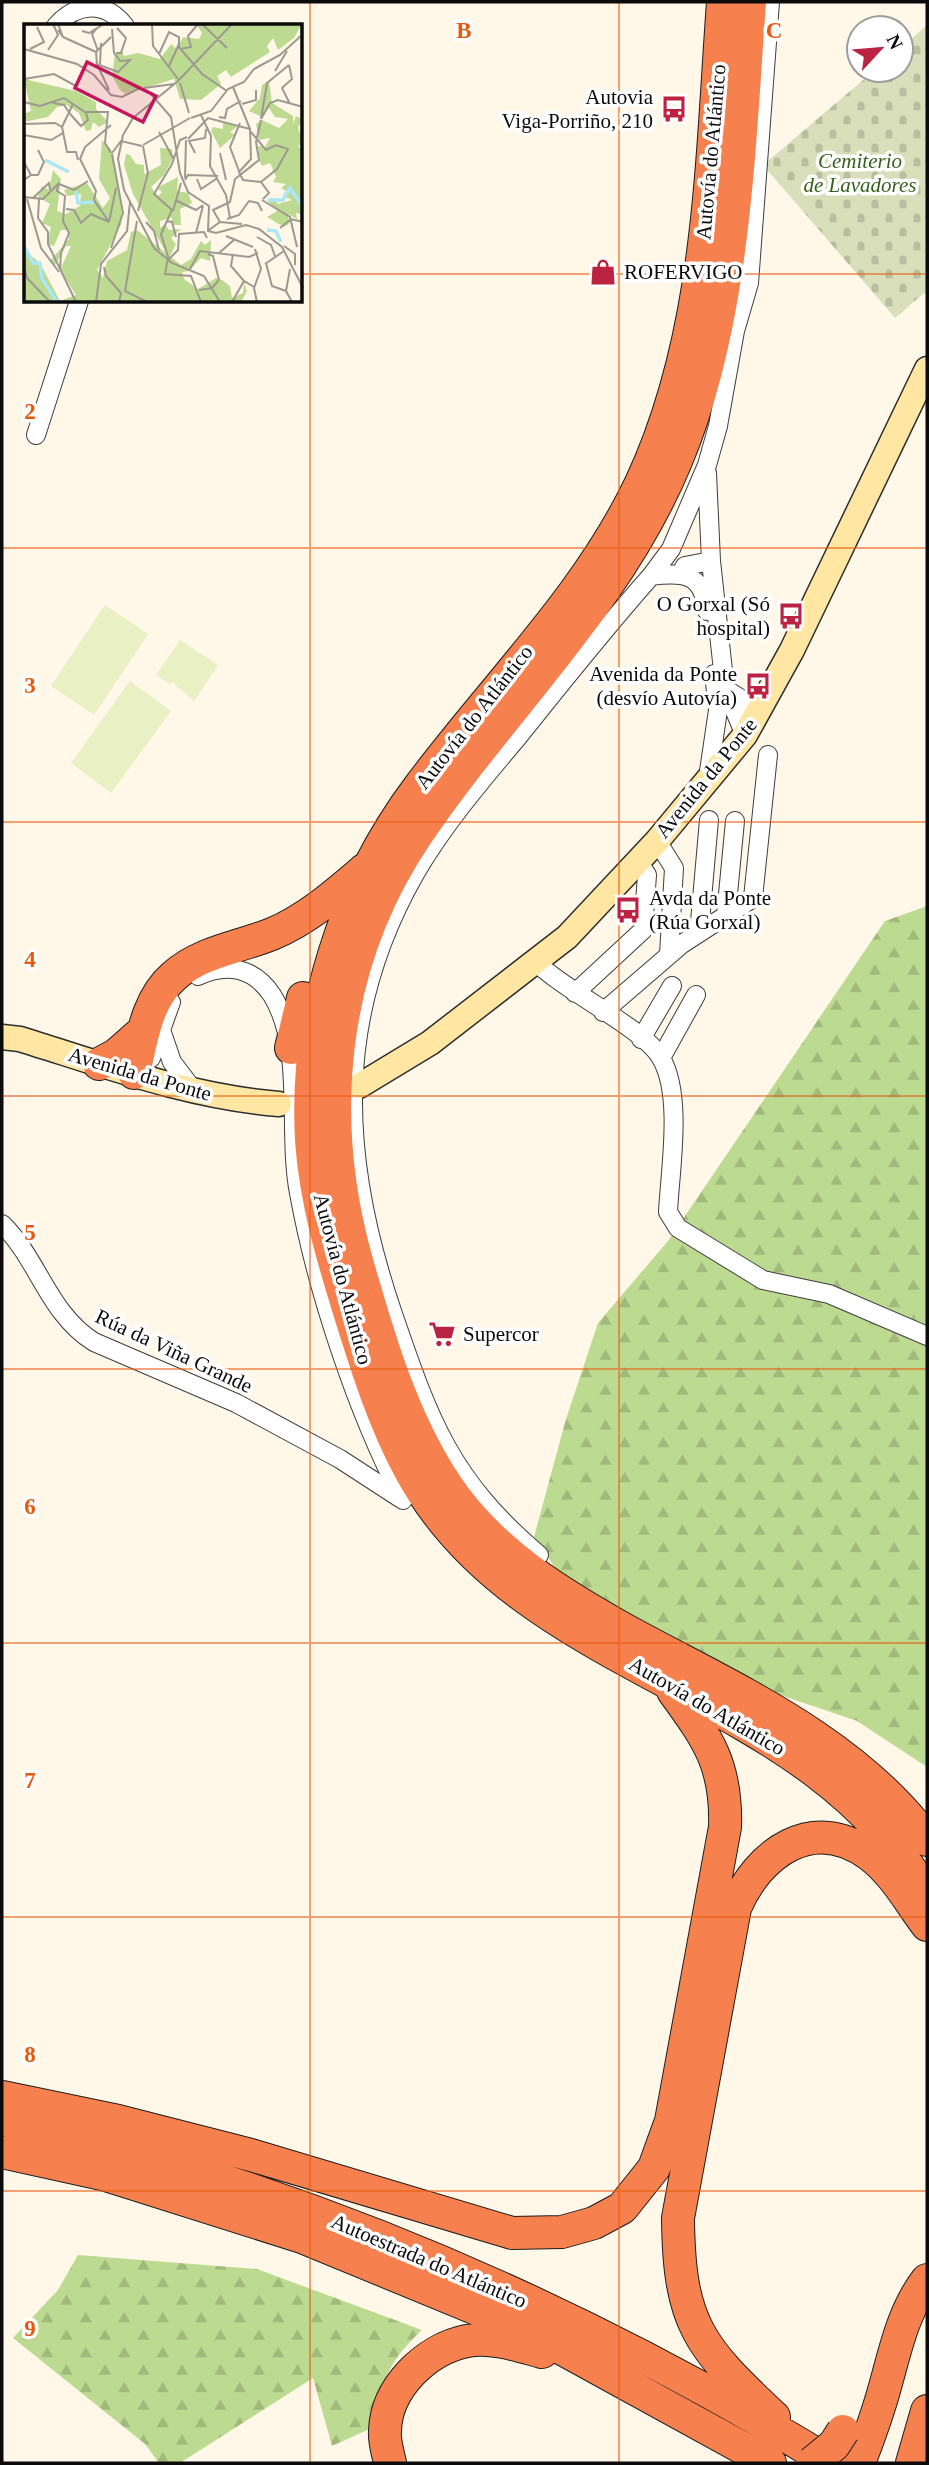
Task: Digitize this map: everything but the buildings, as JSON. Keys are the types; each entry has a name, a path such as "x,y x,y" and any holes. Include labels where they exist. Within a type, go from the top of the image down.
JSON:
{"highway":[{"name":"Autovía do Atlántico","path":"723,2 701,275 689,344 662,434 641,483 595,564 559,615 534,641 420,784 365,869 334,954 320,1009 310,1080 311,1142 328,1240 369,1375 410,1471 435,1510 478,1559 560,1623 757,1732 847,1794 879,1826 927,1897"},
{"name":"Autovía do Atlántico","path":"750,2 735,197 718,317 706,369 676,461 635,543 589,612 414,839 388,882 371,920 352,975 337,1046 333,1090 337,1169 347,1227 397,1384 429,1455 472,1519 501,1548 560,1591 824,1742 897,1800 927,1840"},
{"path":"735,197 739,240 735,331"},
{"path":"140,1075 158,998 172,977 189,965 273,934 337,894 365,869"},
{"path":"291,1048 307,979 337,894"},
{"path":"99,1064 151,1032"},
{"path":"403,1500 457,1562 491,1590 528,1615 560,1623"},
{"path":"539,1555 594,1591 816,1715 853,1744 877,1769 897,1800"},
{"path":"2,2097 118,2121 251,2155 512,2233 562,2232 594,2222 622,2208 654,2168 671,2121 725,1827 726,1797 716,1757 701,1728 666,1682"},
{"path":"874,2454 834,2445 816,2458 723,2369 689,2314 681,2287 678,2218 727,1941 739,1897 758,1867 789,1844 807,1839 832,1839 869,1855 887,1870 927,1925"},
{"name":"Autoestrada do Atlántico","path":"2,2119 237,2186 342,2223 490,2283 597,2335 816,2458"},
{"name":"Autoestrada do Atlántico","path":"2,2152 106,2175 302,2237 528,2330 770,2463"},
{"path":"874,2454 890,2361 916,2294 927,2280"},
{"path":"874,2454 927,2304"},
{"path":"390,2463 384,2430 398,2388 428,2356 468,2340 510,2343 576,2358"},
{"path":"874,2454 927,2411"}],"street":[{"path":"539,1555 482,1502 453,1460 423,1400 382,1282 366,1221 352,1131 353,1071 376,958 416,871 500,758 671,549 707,465 718,426 735,331 749,283 770,2"},
{"path":"57,24 64,16 88,4 114,14 123,24"},
{"path":"36,435 78,303"},
{"name":"Avenida da Ponte","path":"359,1086 430,1044 567,937 657,841 745,735 767,699 927,369"},
{"path":"707,465 711,561 725,689 745,735"},
{"path":"681,573 685,566 711,561"},
{"path":"651,576 681,573 696,580 706,597 718,710 708,781"},
{"path":"725,689 746,702 767,699"},
{"path":"718,710 727,725 745,735"},
{"path":"603,1012 669,955 753,898 768,755"},
{"path":"699,933 709,820"},
{"path":"726,915 735,821"},
{"path":"657,841 674,868 669,955"},
{"path":"576,993 643,930 647,875 638,861"},
{"path":"537,963 641,1039 661,1058 673,1098 668,1212 678,1228 763,1279 829,1294 927,1336"},
{"path":"194,1091 151,1032 180,989 206,972 233,968 259,980 282,1016 291,1048 292,1139 298,1192 315,1264 362,1410 384,1464 403,1500"},
{"path":"641,1039 672,986"},
{"path":"661,1058 696,995"},
{"name":"Avenida da Ponte","path":"2,1037 20,1039 99,1064 235,1101 279,1104"},
{"name":"Rúa da Viña Grande","path":"2,1224 21,1247 66,1320 76,1331 94,1342 236,1403 403,1500"},
{"path":"367,1477 384,1464"}],"green space":[{"name":"Cemiterio de Lavadores","path":"927,25 927,296 924,293 895,318 763,165 858,84 915,84 915,36"},
{"path":"105,605 148,634 94,715 51,686"},
{"path":"180,640 218,665 194,701 172,682 170,684 156,675"},
{"path":"130,681 171,711 111,793 71,763"},
{"path":"927,906 927,1767 857,1721 716,1673 566,1584 534,1537 566,1419 598,1323 668,1241 885,921"},
{"path":"78,2255 257,2269 422,2330 401,2353 388,2374 374,2427 332,2446 313,2378 180,2463 159,2463 145,2444 13,2338 58,2290"}],"place":[{"name":"Autovia Viga-Porriño, 210","path":"674,109"},
{"name":"ROFERVIGO","path":"603,272"},
{"name":"O Gorxal (Só hospital)","path":"791,616"},
{"name":"Avenida da Ponte (desvío Autovía)","path":"758,686"},
{"name":"Avda da Ponte (Rúa Gorxal)","path":"628,910"},
{"name":"Supercor","path":"442,1334"}]}
